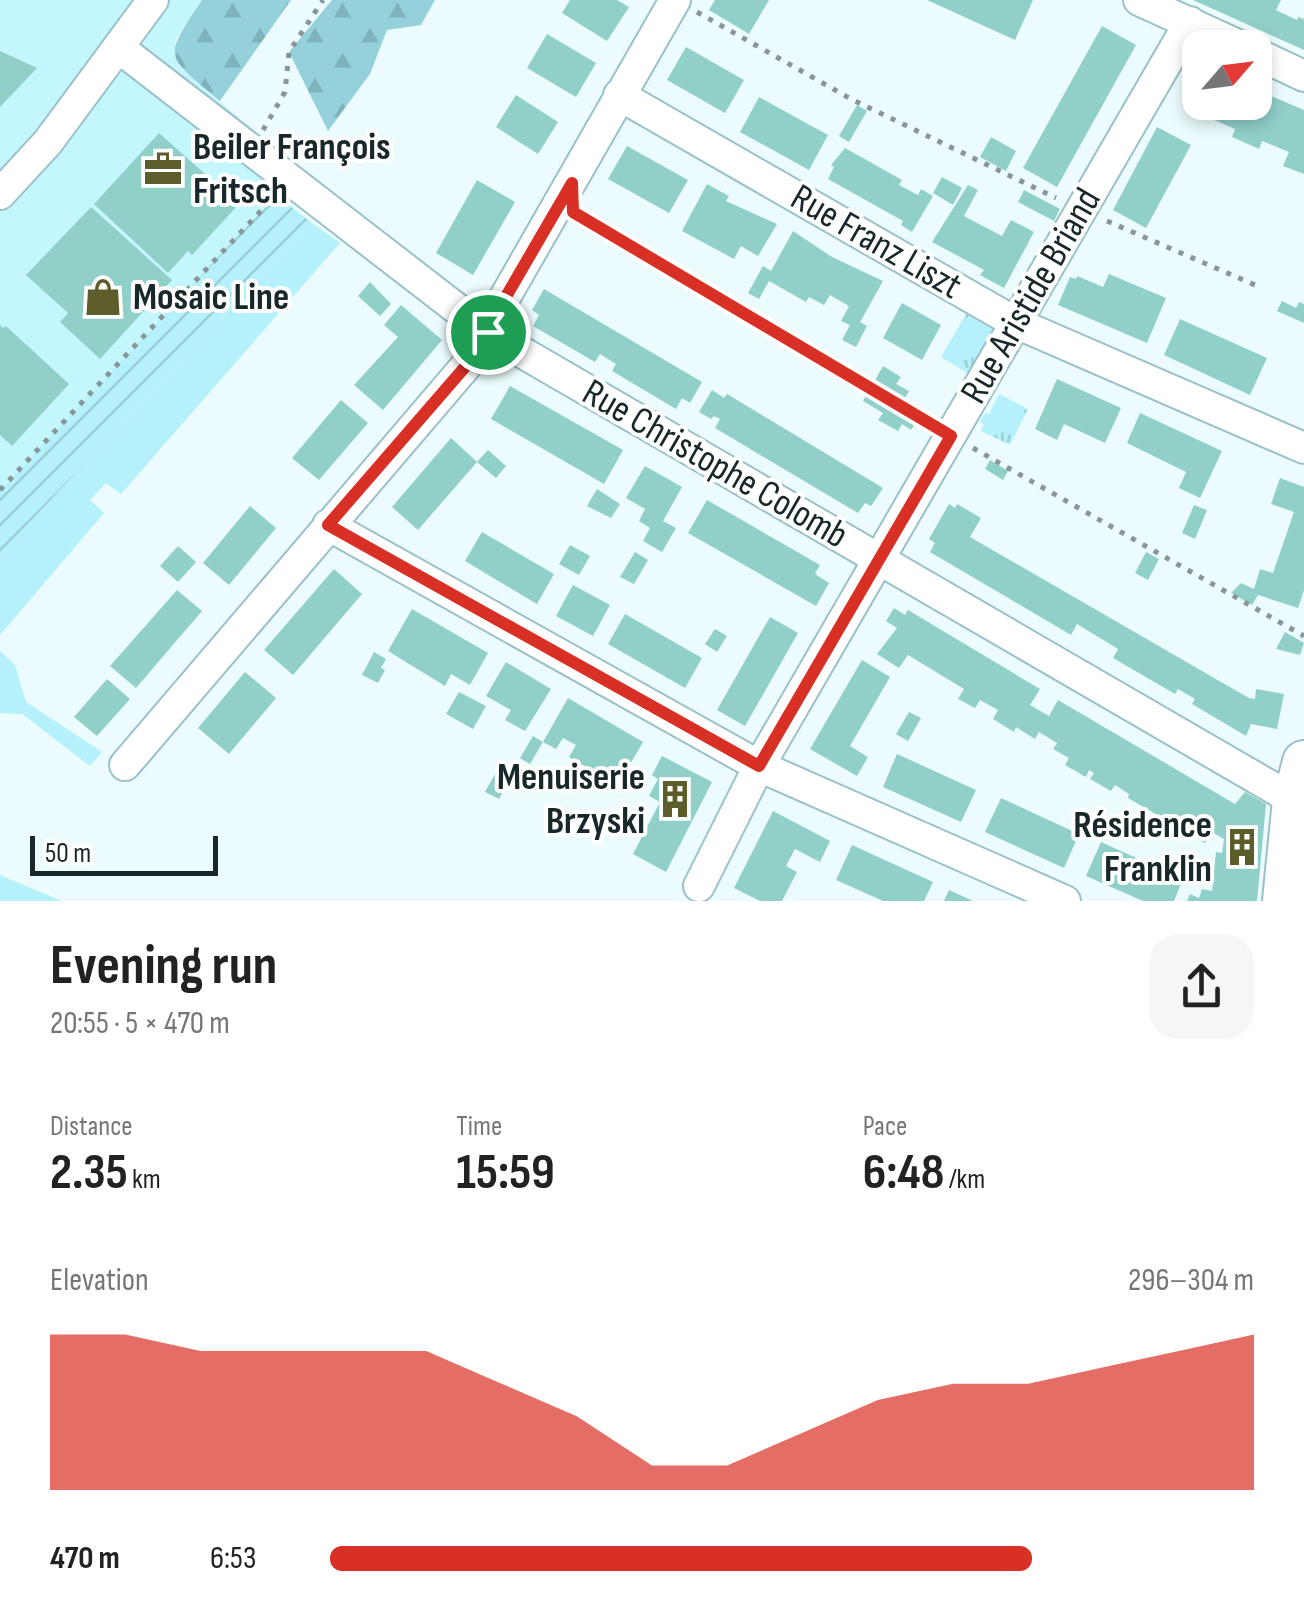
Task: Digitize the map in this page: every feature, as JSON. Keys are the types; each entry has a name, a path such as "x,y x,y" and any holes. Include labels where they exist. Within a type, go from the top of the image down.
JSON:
{"street":[{"path":"0,194 48,142 153,0"},
{"path":"1139,0 1207,30"},
{"path":"125,765 465,367 619,95 684,5"},
{"name":"Rue Aristide Briand","path":"699,886 759,766 1190,22"},
{"name":"Rue Christophe Colomb","path":"118,47 488,332 879,559 1301,787"},
{"path":"1272,61 1304,76"},
{"name":"Rue Franz Liszt","path":"619,95 1016,323 1304,448"},
{"path":"328,525 759,766 1065,901"},
{"path":"1284,901 1301,787"}],"path":[{"path":"250,149 285,92 289,52 323,0"},
{"path":"684,5 851,99 1081,210 1262,288"},
{"path":"572,183 573,212 951,436 1304,636"},
{"path":"0,490 276,195"}],"shaded area":[{"path":"0,0 202,0 175,40 178,65 299,170 0,490"}],"green space":[{"path":"202,0 291,0 220,101 175,56 180,35"},
{"path":"332,0 435,0 421,25 387,30 370,74 328,131 289,52"},
{"path":"276,195 311,222 0,554 0,490"},
{"path":"311,222 340,243 121,494 106,483 90,500 104,513 0,635 0,554"},
{"path":"966,314 997,332 969,374 941,357"},
{"path":"999,394 1028,409 1010,445 981,431 984,424 980,422"},
{"path":"0,651 15,665 26,702 102,752 90,766 22,714 0,713"},
{"path":"2,876 62,901 0,901"}],"building":[{"path":"570,0 617,0 629,7 607,41 562,13"},
{"path":"715,0 769,0 749,34 709,10"},
{"path":"927,0 1033,0 1015,40"},
{"path":"1193,0 1281,0 1276,10 1297,20 1304,19 1304,50 1272,36 1272,30 1260,30"},
{"path":"1102,26 1136,45 1057,187 1023,168"},
{"path":"547,34 596,63 576,97 527,68"},
{"path":"686,47 744,80 725,113 667,80"},
{"path":"0,51 37,68 0,107"},
{"path":"516,95 558,122 538,154 496,127"},
{"path":"1272,96 1304,110 1304,174 1283,166 1289,152 1262,141 1259,149 1232,137 1235,129 1214,120 1272,120"},
{"path":"759,97 828,135 809,170 740,132"},
{"path":"857,105 867,111 849,142 839,136"},
{"path":"1157,127 1191,145 1146,228 1113,210"},
{"name":"Beiler François Fritsch","path":"159,133 239,204 192,255 188,251 168,273 94,204"},
{"path":"991,137 1016,151 1006,171 980,157"},
{"path":"627,146 688,180 669,213 608,179"},
{"path":"845,148 902,180 899,185 918,195 921,189 933,196 912,232 901,225 903,221 828,179 834,167 831,165"},
{"path":"942,177 962,188 953,205 933,193"},
{"path":"477,180 515,202 473,275 436,253"},
{"path":"707,184 729,196 726,201 777,224 758,256 741,246 734,259 682,231"},
{"path":"968,185 978,190 964,216 1002,236 1011,220 1034,232 1004,288 980,275 984,270 932,242"},
{"path":"1024,190 1060,209 1054,221 1018,202"},
{"name":"Mosaic Line","path":"91,207 172,280 100,359 60,322 68,313 26,275"},
{"path":"793,231 832,257 883,281 860,322 867,326 856,347 842,340 850,325 841,321 849,306 830,295 824,305 809,297 806,302 769,281 759,299 748,293 763,266 771,271"},
{"path":"1109,274 1166,298 1147,343 1058,305 1070,277 1103,287"},
{"path":"370,282 391,304 380,316 358,296"},
{"path":"544,289 702,382 690,403 682,398 676,409 612,371 616,364 600,354 595,362 533,326 539,315 532,310"},
{"path":"1282,301 1296,308 1299,302 1304,304 1304,323 1277,311"},
{"path":"902,303 941,325 922,360 883,338"},
{"path":"401,305 442,340 383,410 354,385 398,337 384,325"},
{"path":"1180,319 1267,358 1250,395 1164,355"},
{"path":"0,325 6,326 69,384 12,446 0,435"},
{"path":"883,366 901,377 896,384 909,391 904,400 874,382"},
{"path":"1057,379 1121,408 1105,443 1064,424 1057,440 1035,429"},
{"path":"510,386 623,450 604,484 491,419"},
{"path":"712,390 724,398 727,394 883,488 871,506 865,503 858,513 715,428 720,419 699,412"},
{"path":"869,390 918,419 911,430 902,424 898,431 878,420 883,413 863,401"},
{"path":"341,400 368,423 319,480 292,458"},
{"path":"1140,413 1222,451 1200,498 1179,488 1186,472 1127,443"},
{"path":"451,438 477,462 418,530 392,507"},
{"path":"488,450 506,466 496,478 477,462"},
{"path":"990,460 1008,471 1003,480 985,469"},
{"path":"645,466 682,487 663,521 676,528 662,552 643,541 650,528 639,521 645,509 626,498"},
{"path":"1280,478 1304,487 1304,590 1298,608 1258,595 1252,605 1231,593 1241,583 1254,589 1260,569 1273,573 1294,512 1271,504"},
{"path":"597,489 620,504 611,518 587,506"},
{"path":"707,500 820,565 815,574 829,583 816,606 688,533"},
{"path":"949,504 955,508 957,504 981,518 970,537 1249,698 1255,699 1256,689 1284,694 1277,729 1251,724 1246,736 1192,704 1195,699 1178,689 1175,694 1113,658 1118,649 1077,624 1071,635 930,552 935,543 929,539"},
{"path":"1194,505 1207,510 1195,539 1182,533"},
{"path":"250,506 276,528 229,585 203,563"},
{"path":"482,532 554,574 537,604 465,561"},
{"path":"570,545 590,556 579,575 559,564"},
{"path":"178,546 196,562 178,582 160,566"},
{"path":"635,552 648,560 634,584 620,577"},
{"path":"1146,552 1159,559 1148,580 1135,573"},
{"path":"334,569 362,594 293,675 264,650"},
{"path":"573,585 610,605 593,636 556,616"},
{"path":"177,590 202,611 136,688 110,666"},
{"path":"894,608 905,615 908,610 1040,689 1030,705 1049,716 1058,700 1235,804 1245,792 1266,804 1257,901 1187,901 1190,894 1199,898 1202,889 1212,891 1216,852 1222,853 1224,839 1212,832 1205,843 1128,798 1129,794 1115,785 1111,791 1090,779 1094,773 1089,770 1086,777 1065,765 1069,758 1053,749 1057,743 1039,732 1035,739 1016,727 1014,732 993,719 998,710 980,700 975,708 958,699 964,689 908,655 899,668 877,654 897,628 886,621"},
{"path":"412,609 488,653 470,685 451,674 445,686 388,651"},
{"path":"625,614 702,658 685,688 608,644"},
{"path":"770,617 798,633 745,726 717,710"},
{"path":"715,629 727,636 717,652 705,644"},
{"path":"1285,632 1304,643 1300,655 1276,649"},
{"path":"374,652 386,659 378,683 362,675"},
{"path":"862,660 890,677 850,746 868,757 857,776 810,749"},
{"path":"506,662 551,689 525,731 505,720 511,710 486,696"},
{"path":"245,672 276,698 229,754 198,728"},
{"path":"107,679 130,699 97,736 74,717"},
{"path":"459,692 486,706 473,729 446,714"},
{"path":"568,698 643,742 618,785 569,757 576,745 563,738 556,749 543,742"},
{"path":"909,712 921,718 908,741 896,734"},
{"path":"533,736 543,742 530,764 520,758"},
{"path":"897,754 976,790 961,822 883,787"},
{"path":"662,756 712,782 666,872 633,854 660,802 649,796 658,779 652,775"},
{"path":"497,770 511,777 499,799 485,792"},
{"path":"1001,798 1079,834 1064,868 985,832"},
{"path":"598,811 611,818 599,840 586,834"},
{"path":"773,811 830,841 820,862 795,849 786,866 797,872 782,901 760,901 734,888"},
{"path":"1101,842 1183,879 1174,901 1143,901 1086,876"},
{"path":"852,845 933,882 924,901 883,901 836,880"},
{"path":"949,890 973,901 944,901"}],"place":[{"name":"Beiler François Fritsch","path":"163,169"},
{"name":"Mosaic Line","path":"103,297"},
{"name":"Menuiserie Brzyski","path":"675,799"},
{"name":"Résidence Franklin","path":"1242,847"}],"route":[{"path":"572,183 573,212 951,436 759,766 328,525 465,367 488,332 572,183"}]}
